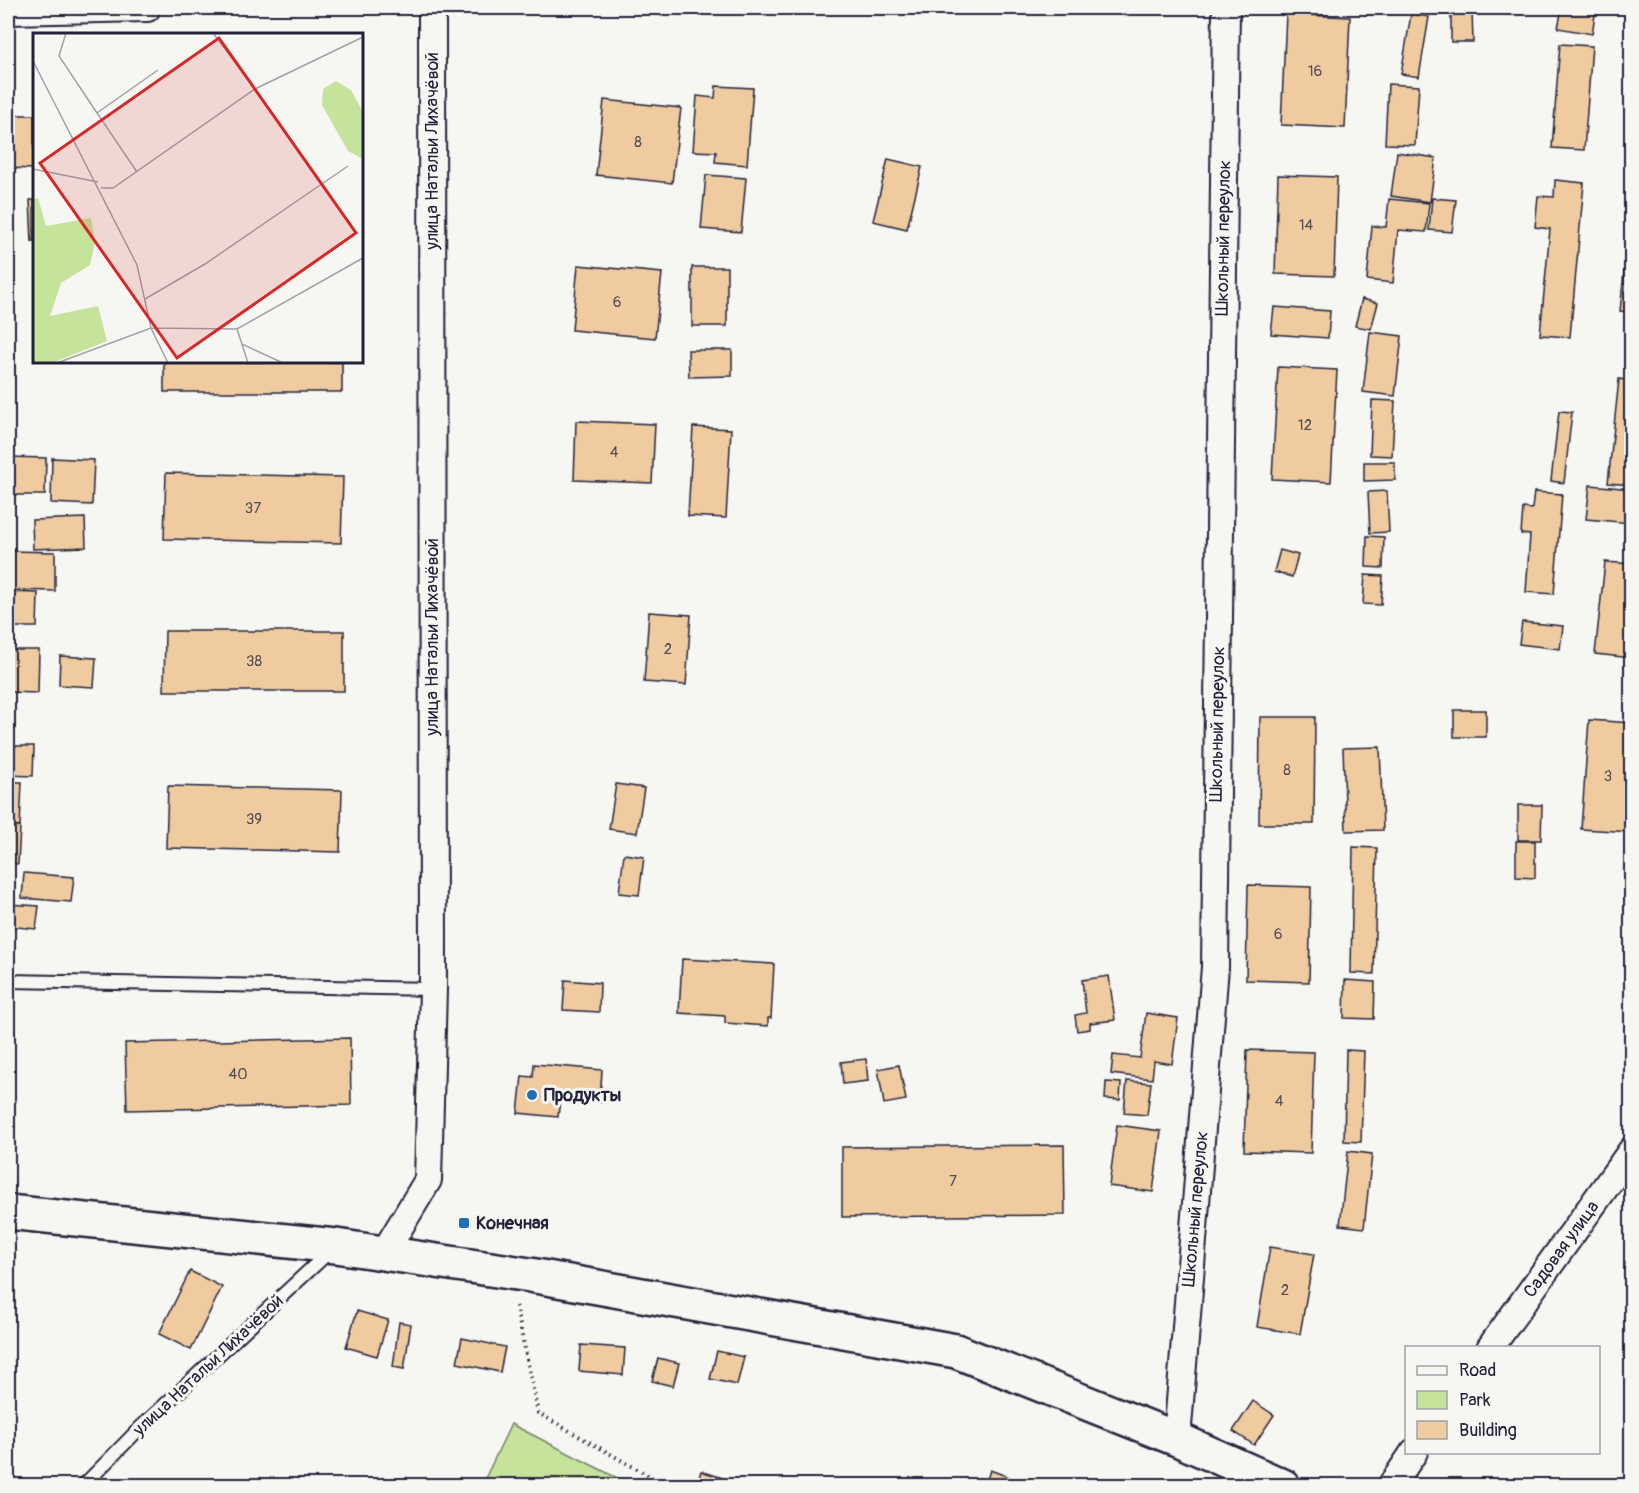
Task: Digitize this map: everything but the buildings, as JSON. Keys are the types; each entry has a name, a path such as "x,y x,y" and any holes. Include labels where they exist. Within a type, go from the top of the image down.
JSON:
{"street":[{"path":"8,11 147,8"},
{"name":"улица Натальи Лихачёвой","path":"384,1253 428,1180 433,989 432,8"},
{"name":"Школьный переулок","path":"1177,1439 1215,967 1226,8"},
{"name":"Садовая улица","path":"1491,1346 1632,1150"},
{"path":"8,1212 384,1253 510,1272 956,1351 1177,1439 1283,1485"},
{"path":"1391,1485 1413,1454"}],"lane":[{"path":"8,981 433,989"},
{"name":"улица Натальи Лихачёвой","path":"83,1485 140,1428 336,1246"}],"path":[{"path":"510,1272 538,1413 667,1485"}],"green space":[{"path":"511,1424 631,1485 482,1485"}],"place":[{"name":"Продукты","path":"532,1095"},
{"name":"Конечная","path":"464,1223"}]}
